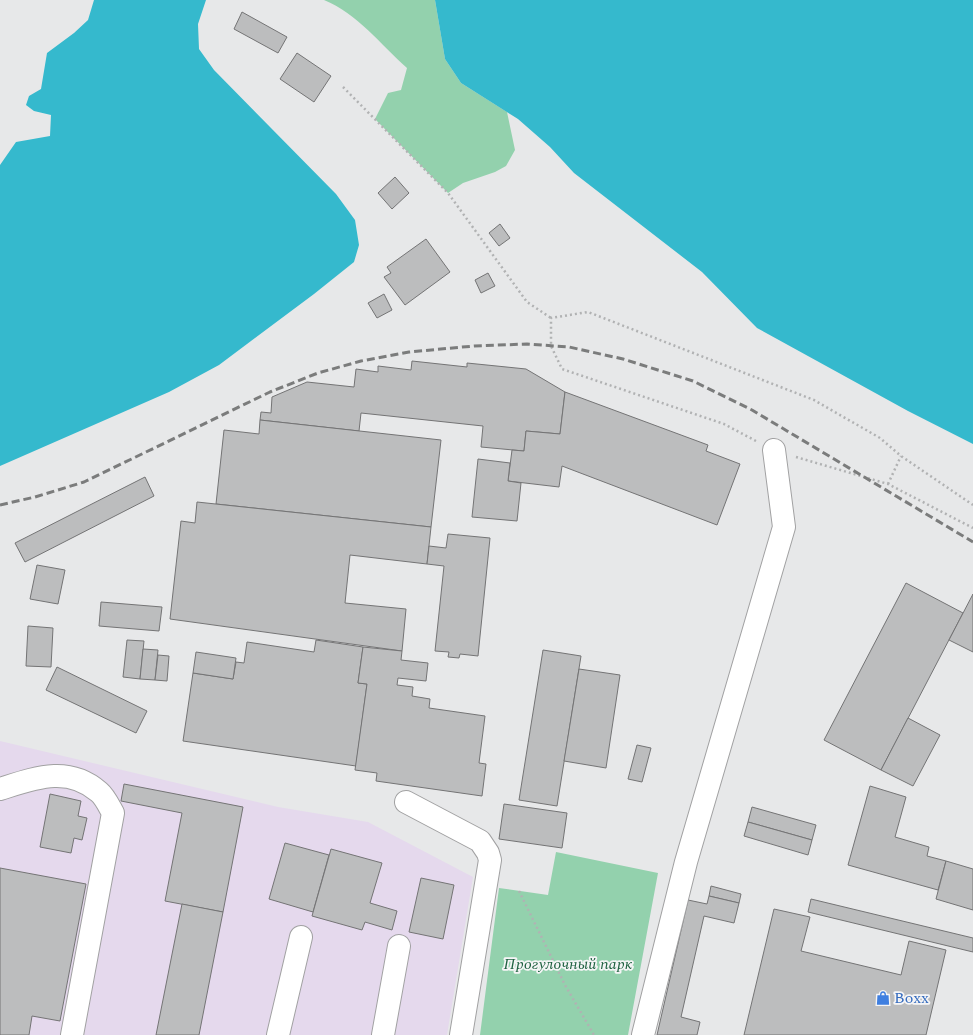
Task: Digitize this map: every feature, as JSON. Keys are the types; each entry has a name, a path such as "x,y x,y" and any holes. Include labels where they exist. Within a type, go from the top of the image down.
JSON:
{"lane":[{"path":"643,1035 686,862 784,527 774,450"},
{"path":"0,789 37,778 62,776 83,781 101,793 113,813 72,1035"},
{"path":"406,802 480,841 488,853 490,860 461,1035"},
{"path":"278,1035 300,937"},
{"path":"383,1035 399,946"}],"path":[{"path":"344,87 448,194 527,302 551,318 588,312 814,400 880,438 901,456 973,505"},
{"path":"551,318 551,346 562,369 724,424 774,450 888,484 973,528"},
{"path":"888,484 901,456"},
{"path":"519,891 565,984 594,1035"}],"shaded area":[{"path":"0,741 278,807 368,822 473,877 447,1035 0,1035"}],"green space":[{"path":"324,0 435,0 445,59 461,83 507,112 515,150 506,166 495,172 463,183 448,193 375,119 388,93 401,90 407,68 358,21 336,6"},
{"name":"Прогулочный парк","path":"556,852 658,873 628,1035 480,1035 499,888 548,895"}],"water":[{"path":"94,0 206,0 198,24 199,49 214,70 336,194 355,220 359,245 354,262 219,365 169,392 0,466 0,165 16,142 50,136 51,115 34,111 26,105 29,96 41,89 47,53 74,33 88,20"},
{"path":"435,0 973,0 973,444 908,411 757,328 702,272 574,173 550,147 518,119 461,83 445,59"}],"building":[{"path":"242,12 287,37 278,53 234,29"},
{"path":"297,53 331,76 314,102 280,79"},
{"path":"395,177 409,193 392,209 378,193"},
{"path":"500,224 510,238 499,246 489,233"},
{"path":"426,239 450,272 405,305 384,277 391,273 387,267"},
{"path":"488,273 495,286 481,293 475,280"},
{"path":"384,294 392,310 377,318 368,303"},
{"path":"412,361 467,367 467,363 526,369 565,392 560,434 526,431 524,451 481,447 483,426 361,413 359,431 260,420 261,412 271,413 272,397 307,382 354,387 356,369 378,372 378,366 411,370"},
{"path":"565,392 708,445 706,451 740,464 717,525 562,466 559,487 508,481 512,450 524,451 526,431 560,434"},
{"path":"260,420 441,440 431,527 216,504 224,430 259,434"},
{"path":"478,459 510,463 508,481 521,483 517,521 472,517"},
{"path":"145,477 154,496 25,562 15,543"},
{"path":"197,502 431,527 427,564 350,555 345,603 406,609 402,651 170,619 181,521 195,523"},
{"path":"448,534 490,538 478,656 460,654 459,658 448,657 449,652 435,651 444,566 427,564 429,546 446,548"},
{"path":"37,565 65,570 58,604 30,599"},
{"path":"906,583 963,613 881,770 824,740"},
{"path":"973,594 973,652 949,640"},
{"path":"101,602 162,607 159,631 99,626"},
{"path":"28,626 53,628 51,667 26,666"},
{"path":"127,640 144,641 140,679 123,677"},
{"path":"316,640 363,647 358,683 367,684 356,766 183,741 193,673 233,679 236,662 244,663 247,642 314,652"},
{"path":"363,647 402,651 401,660 428,663 426,681 398,678 397,685 413,687 412,696 430,699 429,708 485,716 479,763 486,764 482,796 376,781 377,773 355,770 367,684 358,683"},
{"path":"143,649 158,650 155,680 140,679"},
{"path":"543,650 581,656 557,806 519,800"},
{"path":"196,652 236,658 233,679 193,673"},
{"path":"158,655 169,656 167,681 155,680"},
{"path":"57,667 147,711 136,733 46,690"},
{"path":"579,669 620,675 606,768 564,761"},
{"path":"908,718 940,735 913,786 881,770"},
{"path":"637,745 651,748 642,782 628,779"},
{"path":"124,784 243,807 223,912 165,901 182,813 121,801"},
{"path":"870,786 906,797 895,837 929,847 927,856 946,861 938,890 848,865"},
{"path":"50,794 81,801 78,816 87,818 82,840 74,838 71,853 40,847"},
{"path":"504,804 567,813 562,848 499,839"},
{"path":"752,807 816,825 812,840 748,822"},
{"path":"748,822 812,840 808,855 744,836"},
{"path":"285,843 329,855 313,912 269,899"},
{"path":"331,849 382,863 370,903 397,911 392,930 365,922 362,930 312,916"},
{"path":"946,861 973,869 973,910 936,899"},
{"path":"0,868 86,884 60,1021 32,1016 29,1035 0,1035"},
{"path":"421,878 454,885 443,939 409,932"},
{"path":"711,886 741,894 739,903 709,896"},
{"path":"709,896 739,903 734,923 704,916 681,1017 700,1022 697,1035 657,1035 688,900 707,904"},
{"path":"811,899 973,938 973,952 808,912"},
{"path":"182,904 223,912 199,1035 156,1035"},
{"path":"774,909 810,917 801,951 901,975 909,941 946,950 926,1035 744,1035"}],"railway":[{"path":"0,505 35,497 84,482 270,392 318,373 361,361 409,352 474,346 527,344 569,347 623,359 693,381 752,410 973,542"}],"place":[{"name":"Boxx","path":"883,998"}]}
